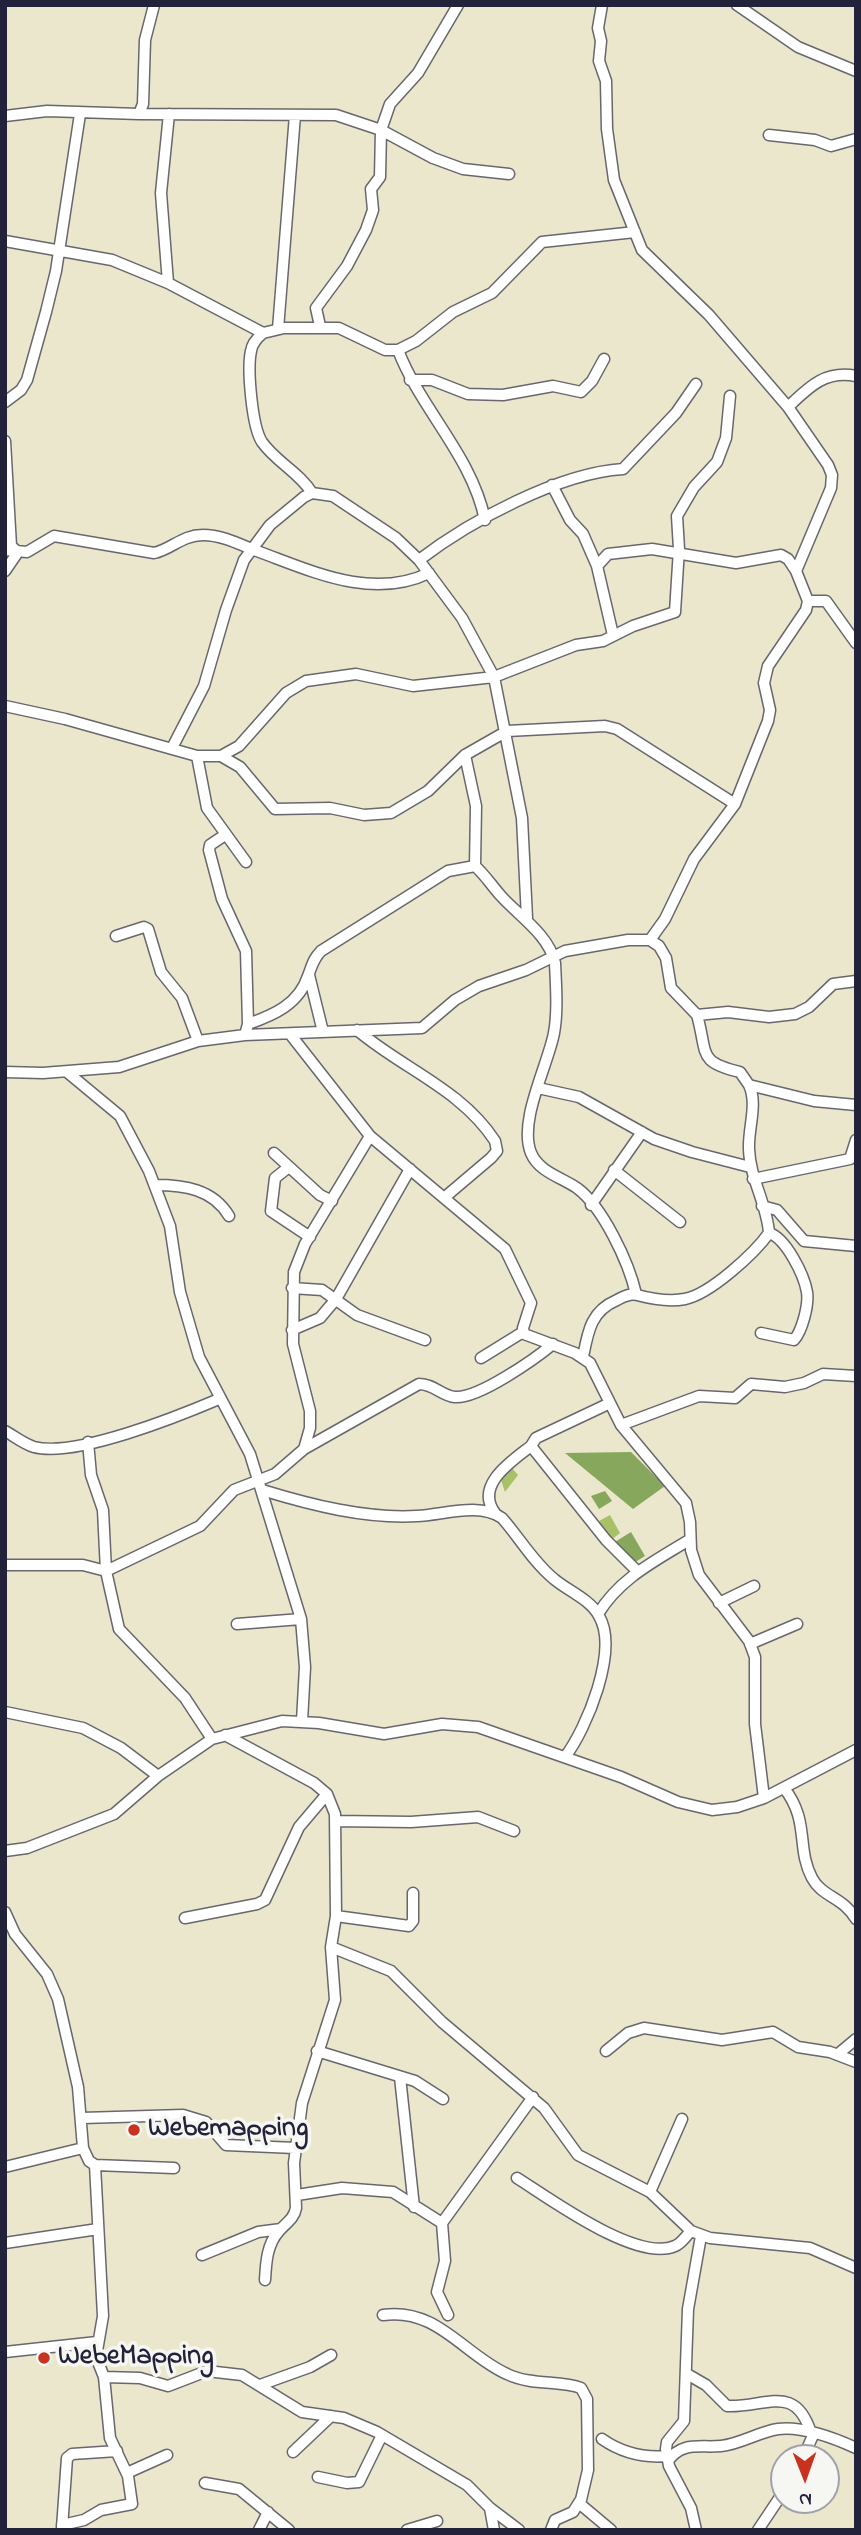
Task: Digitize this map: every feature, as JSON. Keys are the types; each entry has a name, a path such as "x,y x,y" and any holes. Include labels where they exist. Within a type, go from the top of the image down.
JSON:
{"street":[{"path":"139,114 143,104 145,40 154,5"},
{"path":"320,327 316,308 347,266 373,214 370,194 380,177 381,130 390,104 418,73 457,5"},
{"path":"602,5 598,28 601,41 599,61 606,81 607,129 614,180 642,250 709,315 788,407 815,443 832,475 831,488 796,571"},
{"path":"737,5 798,47 856,71"},
{"path":"5,116 47,111 80,114 336,115 381,130 433,158 463,169 509,174"},
{"path":"5,402 20,390 30,372 49,302 80,114"},
{"path":"168,283 161,193 169,114"},
{"path":"278,329 295,115"},
{"path":"769,135 815,140 831,146 856,139"},
{"path":"312,493 299,475 269,451 259,436 250,359 252,346 263,333 278,329 339,328 385,350 398,350 416,341 453,312 492,293 539,243 635,232"},
{"path":"5,242 112,260 168,283 263,333"},
{"path":"398,350 410,380 459,456 480,497 485,520"},
{"path":"410,380 432,380 468,394 503,395 553,386 581,392 592,382 604,359"},
{"path":"788,407 816,381 831,375 856,376"},
{"path":"419,560 449,537 552,485 604,470 623,469 676,413 696,384"},
{"path":"220,756 239,746 286,693 306,681 356,674 413,686 494,677 570,647 592,644 675,612 677,516 694,487 718,462 726,438 730,396"},
{"path":"5,441 11,546 18,552"},
{"path":"552,485 570,520 583,534 597,566 613,635"},
{"path":"172,748 204,686 236,579 252,549 278,517 312,493 333,496 396,538 419,560 461,618 494,677 507,731 511,770 522,818 527,918"},
{"path":"5,550 18,552 36,549 54,536 154,553 164,551 184,537 202,535 225,538 318,573 380,586 398,585 429,573"},
{"path":"597,566 608,554 617,551 652,549 736,563 781,555 788,559 796,571 808,601 803,616 768,667 764,683 769,710 768,721 735,804 694,859 665,919 650,940"},
{"path":"5,571 18,552"},
{"path":"808,601 826,601 856,643"},
{"path":"5,706 197,756 220,756 240,766 275,808 330,808 369,815 391,813 415,801 465,755 507,731 605,726 617,729 735,804"},
{"path":"465,755 476,806 475,866 503,898 527,918 553,955 554,1032 529,1129 532,1155 554,1176 578,1189 591,1206 624,1254 636,1294"},
{"path":"197,756 208,808 246,862"},
{"path":"225,835 210,845 209,850 222,899 246,951 248,1024 245,1035"},
{"path":"248,1024 273,1016 287,1006 309,975 312,962 321,951 448,871 475,866"},
{"path":"116,936 144,927 148,929 160,972 182,999 198,1041"},
{"path":"5,1072 67,1072 119,1067 198,1041 245,1035 407,1030 428,1026 466,992 526,970 553,955 613,942 650,940 659,946 666,958 670,983 675,994 697,1015 709,1060 716,1066 740,1072 749,1084 753,1100 748,1146 753,1179 769,1233 778,1239 789,1253 804,1284 807,1298 800,1331 794,1340 761,1333"},
{"path":"309,975 323,1032"},
{"path":"697,1015 728,1012 769,1017 795,1014 809,1007 833,984 856,981"},
{"path":"357,1030 401,1064 445,1088 495,1141 497,1151 491,1158 446,1197"},
{"path":"290,1034 370,1136 446,1197 512,1258 531,1303 523,1332 481,1358"},
{"path":"67,1072 117,1112 155,1185 174,1239 180,1292 192,1335 206,1375 239,1433 261,1486 301,1619 305,1667 302,1721"},
{"path":"749,1084 814,1101 856,1105"},
{"path":"538,1088 579,1097 642,1132 691,1152 750,1167"},
{"path":"591,1206 642,1132"},
{"path":"304,1449 310,1428 310,1411 292,1330 292,1288 296,1260 370,1136"},
{"path":"753,1179 799,1167 850,1159 856,1140"},
{"path":"274,1153 320,1195 332,1201"},
{"path":"289,1167 275,1178 271,1211 310,1237"},
{"path":"292,1330 320,1318 336,1299 410,1169"},
{"path":"614,1170 680,1222"},
{"path":"155,1185 183,1186 205,1193 224,1207 229,1216"},
{"path":"762,1206 777,1210 804,1241 856,1246"},
{"path":"583,1357 594,1315 606,1304 636,1294 671,1300 686,1299 703,1292 756,1249 769,1233"},
{"path":"292,1288 316,1288 357,1315 425,1340"},
{"path":"523,1332 531,1338 583,1357 594,1370 608,1404 621,1425 686,1503 690,1521 689,1540 699,1575 750,1644 755,1662 755,1724 764,1798"},
{"path":"261,1486 304,1449 419,1384 430,1385 452,1396 463,1396 497,1382 553,1344"},
{"path":"621,1425 699,1396 734,1398 751,1384 785,1387 804,1383 823,1374 856,1376"},
{"path":"5,1431 37,1448 88,1442 123,1435 219,1399"},
{"path":"565,1757 582,1728 603,1669 606,1641 598,1614 547,1573 495,1513 489,1504 490,1489 499,1473 531,1446 536,1438 608,1404"},
{"path":"88,1442 91,1475 103,1510 106,1571 116,1619 124,1636 185,1698 212,1739"},
{"path":"531,1446 606,1540 637,1571"},
{"path":"5,1565 83,1565 106,1571 200,1526 234,1489 261,1486 328,1509 416,1516 473,1511 495,1513"},
{"path":"598,1614 637,1571 689,1540"},
{"path":"719,1603 754,1586"},
{"path":"237,1624 301,1619"},
{"path":"750,1644 797,1624"},
{"path":"5,1712 83,1728 121,1748 158,1776"},
{"path":"5,1852 27,1848 99,1822 114,1814 158,1776 212,1739 263,1724 302,1721 384,1734 461,1724 487,1730 565,1757 697,1808 726,1810 764,1798 856,1750"},
{"path":"225,1735 314,1783 327,1794 336,1821 333,1858 336,1916 331,1947 334,2007 317,2051 302,2103 295,2148 295,2215 281,2229 267,2254 265,2280"},
{"path":"784,1788 800,1812 809,1873 815,1884 842,1901 856,1919"},
{"path":"185,1918 265,1900 299,1827 327,1794"},
{"path":"336,1821 411,1822 478,1817 514,1832"},
{"path":"336,1916 408,1926 413,1922 413,1894"},
{"path":"5,1912 15,1934 47,1974 58,1999 72,2052 82,2118 83,2148 89,2161 95,2165 174,2168"},
{"path":"331,1947 391,1972 442,2022 533,2097 552,2117 578,2155 650,2192 691,2231 701,2236 810,2248 856,2268"},
{"path":"606,2051 628,2033 644,2028 722,2040 772,2032 798,2047 838,2054 856,2062"},
{"path":"838,2054 856,2039"},
{"path":"317,2051 415,2081 443,2099"},
{"path":"400,2077 414,2207"},
{"path":"448,2315 437,2292 445,2262 442,2223 533,2097"},
{"path":"82,2118 183,2115 206,2122 226,2145 295,2148"},
{"path":"650,2192 682,2119"},
{"path":"5,2167 83,2148"},
{"path":"95,2165 103,2316 97,2342 98,2366 104,2377 109,2431 127,2473 133,2497 130,2506 101,2510 84,2520 62,2527 67,2458 72,2454 117,2451"},
{"path":"517,2178 624,2242 660,2248 674,2247 691,2231"},
{"path":"297,2195 326,2189 376,2189 393,2192 442,2223"},
{"path":"5,2243 98,2229"},
{"path":"202,2255 258,2232 281,2229"},
{"path":"696,2530 691,2508 667,2459 667,2442 684,2421 688,2309 701,2236"},
{"path":"383,2315 398,2313 418,2316 500,2371 516,2378 581,2388 587,2399 588,2470 580,2501 573,2512 555,2520 551,2530"},
{"path":"5,2352 97,2342"},
{"path":"260,2385 310,2367 331,2354"},
{"path":"104,2377 140,2378 168,2386 190,2375 217,2370 242,2375 302,2412 355,2422 382,2435 467,2485 490,2508 519,2530"},
{"path":"687,2374 706,2385 727,2406 790,2402 801,2411 813,2433"},
{"path":"293,2452 331,2416"},
{"path":"602,2439 625,2452 667,2459 690,2446 722,2446 779,2429 813,2433 856,2448"},
{"path":"809,2444 813,2433"},
{"path":"318,2477 347,2483 359,2482 382,2435"},
{"path":"127,2473 167,2455"},
{"path":"205,2483 239,2489 289,2530"},
{"path":"580,2501 611,2530"},
{"path":"490,2508 494,2530"},
{"path":"259,2530 268,2512"},
{"path":"407,2530 437,2521"}],"green space":[{"path":"631,1452 665,1486 633,1509 565,1453"},
{"path":"512,1468 518,1475 505,1492 501,1480"},
{"path":"605,1491 612,1501 599,1509 591,1496"},
{"path":"610,1515 620,1533 611,1540 599,1521"},
{"path":"631,1532 645,1556 632,1564 610,1545"}],"place":[{"name":"Webemapping","path":"134,2130"},
{"name":"WebeMapping","path":"44,2358"}]}
